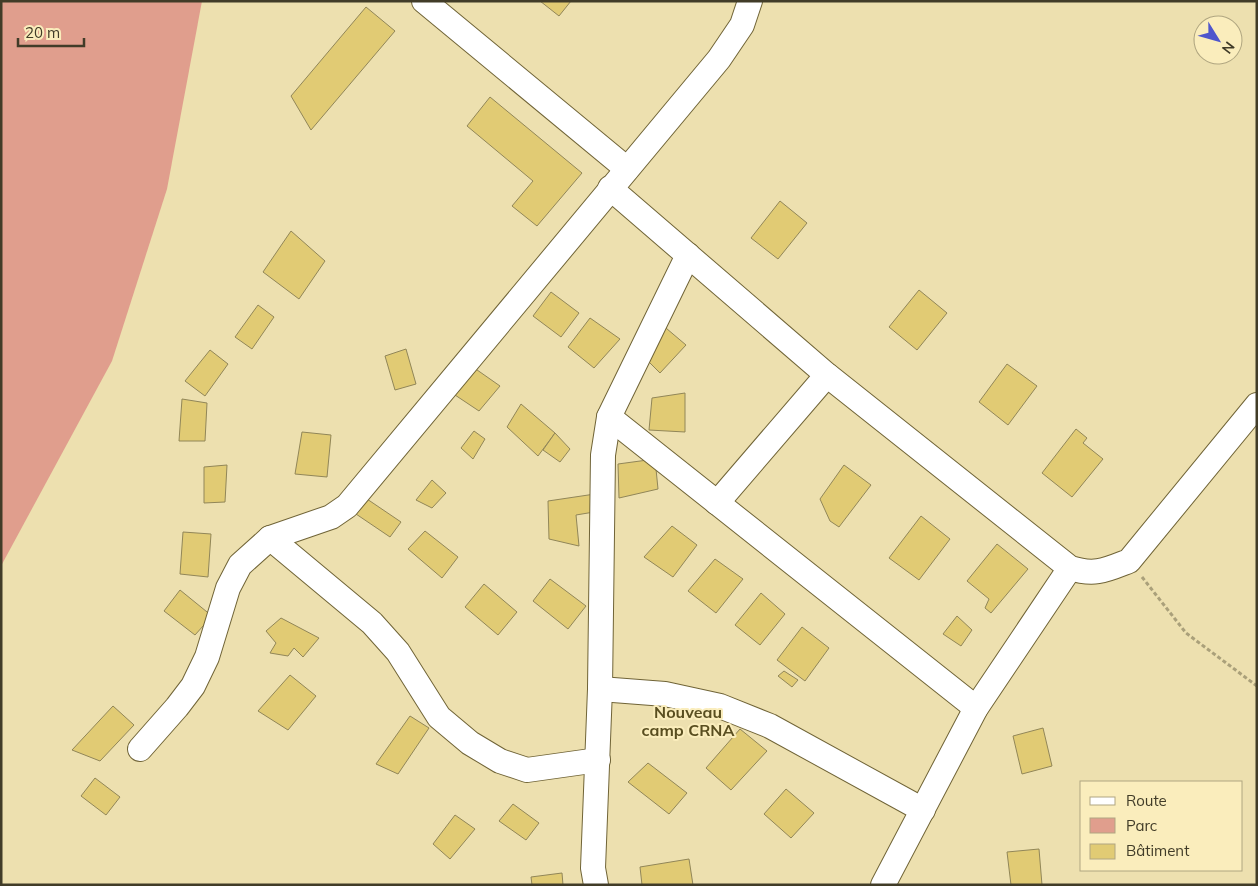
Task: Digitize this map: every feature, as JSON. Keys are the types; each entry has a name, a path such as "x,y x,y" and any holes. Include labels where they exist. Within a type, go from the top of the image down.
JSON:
{"street":[{"path":"424,1 626,169"},
{"path":"140,749 177,707 192,686 207,657 228,588 240,565 270,538 331,517 347,506 719,59 742,25 750,1"},
{"path":"610,188 827,375 1070,568 1088,574 1107,570 1129,561 1257,405"},
{"path":"596,885 593,868 600,689 603,455 609,417 688,255"},
{"path":"717,503 827,375"},
{"path":"609,417 976,708"},
{"path":"270,538 372,623 398,652 439,717 470,743 500,761 527,770 598,760"},
{"path":"883,885 976,708 1070,568"},
{"path":"600,689 665,694 720,706 770,726 923,810"}],"path":[{"path":"1129,561 1186,633 1257,686"}],"green space":[{"path":"1,1 202,1 167,189 112,361 1,566"}],"building":[{"path":"540,1 571,1 559,16"},
{"path":"366,7 395,31 311,130 291,96"},
{"path":"490,97 582,173 537,226 512,206 533,181 467,126"},
{"path":"780,201 807,223 778,259 751,238"},
{"path":"291,231 325,261 299,299 263,272"},
{"path":"919,290 947,313 917,350 889,327"},
{"path":"551,292 579,313 561,337 533,316"},
{"path":"258,305 274,317 252,349 235,337"},
{"path":"590,318 620,339 594,368 568,347"},
{"path":"660,323 686,345 660,373 639,352"},
{"path":"406,349 416,384 395,390 385,356"},
{"path":"210,350 228,364 205,396 185,381"},
{"path":"1007,364 1037,386 1008,425 979,402"},
{"path":"470,365 500,386 479,411 449,391"},
{"path":"685,393 685,432 649,430 652,398"},
{"path":"182,399 207,403 205,441 179,441"},
{"path":"521,404 555,433 538,456 507,427"},
{"path":"1076,429 1087,438 1083,443 1103,459 1072,497 1042,473"},
{"path":"474,431 485,439 473,459 461,448"},
{"path":"302,432 331,435 327,477 295,474"},
{"path":"555,433 570,449 560,462 543,450"},
{"path":"655,459 658,489 619,498 618,464"},
{"path":"227,465 225,502 204,503 204,467"},
{"path":"844,465 871,485 839,527 830,521 820,499"},
{"path":"432,480 446,493 432,508 416,500"},
{"path":"595,494 594,512 576,515 579,546 549,539 548,501"},
{"path":"367,499 401,522 390,537 356,514"},
{"path":"921,516 950,539 919,580 889,558"},
{"path":"672,526 697,545 673,577 644,557"},
{"path":"425,531 458,557 442,578 408,549"},
{"path":"183,532 211,534 208,577 180,574"},
{"path":"997,544 1028,569 991,613 985,608 989,599 967,581"},
{"path":"715,559 743,579 716,613 688,591"},
{"path":"550,579 586,606 568,629 533,601"},
{"path":"484,584 517,612 498,635 465,607"},
{"path":"180,590 212,616 195,635 164,611"},
{"path":"761,593 785,614 760,645 735,625"},
{"path":"957,616 972,630 961,646 943,634"},
{"path":"281,618 319,638 303,657 294,648 288,656 270,653 276,643 266,631"},
{"path":"802,627 829,648 805,681 777,660"},
{"path":"784,671 798,680 792,687 778,676"},
{"path":"290,675 316,696 288,730 258,711"},
{"path":"113,706 134,725 100,761 72,750"},
{"path":"410,716 429,728 398,774 376,764"},
{"path":"1043,728 1052,766 1022,774 1013,736"},
{"path":"740,729 767,751 731,790 706,768"},
{"path":"648,763 687,793 669,814 628,782"},
{"path":"95,778 120,797 106,815 81,796"},
{"path":"786,789 814,813 791,838 764,814"},
{"path":"513,804 539,823 526,840 499,821"},
{"path":"455,815 475,829 450,859 433,844"},
{"path":"1039,849 1042,885 1011,885 1007,852"},
{"path":"689,859 693,885 642,885 640,867"},
{"path":"562,873 563,885 532,885 531,877"}],"district":[{"name":"Nouveau camp CRNA","path":"688,721"}]}
